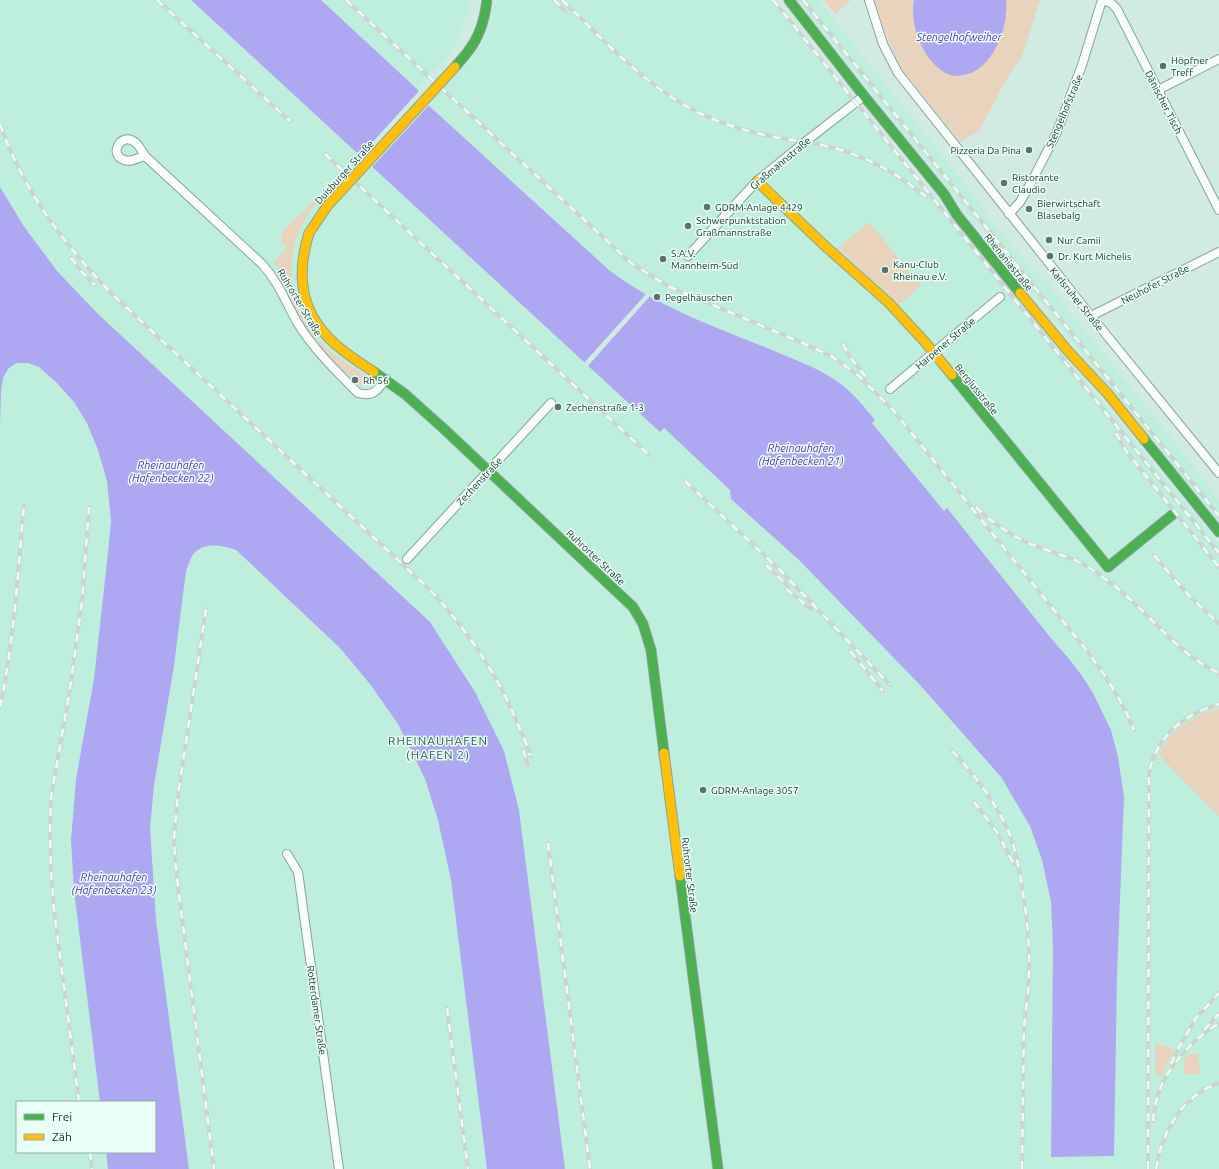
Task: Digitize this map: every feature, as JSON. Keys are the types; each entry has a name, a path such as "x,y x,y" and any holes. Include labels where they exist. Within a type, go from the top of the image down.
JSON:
{"street":[{"name":"Duisburger Straße","path":"386,379 338,347 321,330 313,317 304,294 301,264 303,255 309,233 328,205 469,51 481,29 487,0"},
{"name":"Rhenaniastraße","path":"789,0 864,96 944,194 957,215 1016,288 1068,351 1108,394 1219,532"},
{"name":"Karlsruher Straße","path":"869,0 883,44 898,73 1009,214 1219,473"},
{"name":"Dänischer Tisch","path":"1103,0 1111,3 1117,9 1219,210"},
{"name":"Stengelhofstraße","path":"1009,214 1020,202 1056,132 1082,65 1103,0"},
{"path":"1158,90 1219,59"},
{"name":"Graßmannstraße","path":"688,256 757,181 864,96"},
{"name":"Ruhrorter Straße","path":"145,156 272,275 297,322 316,350 358,393 365,395 374,393 386,379 404,393 489,470 628,602 640,618 648,636 651,650 719,1145 718,1169"},
{"name":"Bergiusstraße","path":"757,181 824,245 889,303 925,342 1108,567 1172,515"},
{"name":"Neuhofer Straße","path":"1091,316 1219,252"},
{"name":"Harpener Straße","path":"890,389 1000,298"},
{"name":"Zechenstraße","path":"407,559 551,403"},
{"name":"Rotterdamer Straße","path":"287,854 298,872 338,1169"}],"shaded area":[{"path":"0,0 191,0 660,432 664,428 730,490 731,499 800,561 921,686 1001,777 1030,826 1042,860 1051,902 1053,946 1051,1157 1114,1156 1117,976 1124,797 1118,757 1111,730 1093,693 1070,660 947,509 944,511 872,423 875,420 841,384 809,366 693,318 656,300 619,278 427,104 471,59 485,38 494,6 500,0 770,0 847,97 963,232 1219,544 1219,1169 565,1169 519,810 475,692 430,622 97,313 57,271 23,225 0,187"},
{"path":"321,0 470,0 466,6 469,11 451,53 417,89"},
{"path":"797,0 818,0 986,211 986,214 1033,271 1035,269 1159,422 1219,500 1219,524 1019,275 1020,274 976,220 975,221 952,194"},
{"path":"824,0 851,0 835,14"},
{"path":"875,0 914,0 913,16 916,32 931,60 988,60 1000,40 1006,13 1006,0 1040,0 1023,54 1004,84 979,131 960,142 902,69 889,42"},
{"path":"317,197 320,199 304,221 295,244 292,260 294,291 304,320 312,333 334,354 370,378 370,383 366,385 360,385 355,382 357,379 354,377 353,379 346,373 315,341 300,320 281,280 276,274 280,270 274,262 287,247 282,243 282,233"},
{"name":"Kanu-Club Rheinau e.V.","path":"869,222 921,286 899,304 838,248"},
{"path":"16,363 28,363 39,367 57,383 74,402 87,423 98,450 107,481 111,521 94,679 76,779 71,841 74,890 100,1101 16,1101 16,1153 106,1153 108,1169 0,1169 0,427 1,391 3,378 8,369"},
{"path":"213,545 224,546 235,550 340,648 370,684 398,724 425,779 438,820 451,880 487,1169 189,1169 156,920 150,828 154,785 174,666 186,571 192,557 202,547"},
{"path":"1219,708 1219,816 1159,755 1169,738 1187,722 1200,715"},
{"path":"1155,1043 1175,1049 1161,1076 1155,1073"},
{"path":"1198,1053 1200,1075 1185,1074 1183,1061 1188,1055"}],"water":[{"name":"Rheinauhafen (Hafenbecken 21)","path":"191,0 321,0 417,89 427,104 609,270 627,283 667,306 808,365 826,374 842,385 856,397 875,420 872,423 944,511 947,508 1070,660 1093,693 1111,730 1118,757 1124,797 1117,976 1114,1156 1051,1157 1053,946 1051,902 1042,860 1030,826 1001,777 921,686 800,561 731,499 730,490 664,428 660,432"},
{"name":"Stengelhofweiher","path":"914,0 1006,0 1005,21 1000,40 984,65 968,74 952,76 941,70 933,63 920,43 916,32 913,10"},
{"name":"Rheinauhafen (Hafenbecken 22)","path":"0,187 23,225 57,271 97,313 430,622 475,692 504,751 519,810 565,1169 487,1169 451,880 438,820 425,779 398,724 370,684 340,648 236,550 218,546 207,546 196,551 192,556 186,571 174,666 154,785 150,828 156,920 189,1169 108,1169 106,1153 156,1153 156,1101 100,1101 74,890 71,841 76,779 94,679 111,521 107,481 98,450 87,423 74,402 57,383 39,367 28,363 16,363 8,369 3,378 1,391 0,427"}],"pier":[{"path":"420,90 430,104 371,168 359,157"},
{"path":"647,293 651,295 587,367 583,364"}],"railway":[{"path":"157,0 290,121"},
{"path":"346,0 631,263 668,286 831,356 859,376 893,410 1087,651 1113,689 1134,730"},
{"path":"554,0 565,11"},
{"path":"562,0 632,67 651,82 691,109 722,123 749,131 818,144 851,153 890,171 926,197"},
{"path":"773,0 1219,553"},
{"path":"803,0 1219,516"},
{"path":"0,124 10,149 33,194 61,236 94,275 112,294 428,588 456,620 480,653 501,689 511,708 527,745 530,756"},
{"path":"325,154 649,455"},
{"path":"71,258 95,285"},
{"path":"843,344 850,357 866,377"},
{"path":"1116,433 1126,451 1219,567"},
{"path":"685,481 781,571 890,685"},
{"path":"0,707 12,632 24,505"},
{"path":"79,1101 54,910 50,830 51,797 69,695 82,601 89,507"},
{"path":"976,507 993,522 1026,542 1077,561 1095,572 1120,590 1188,653 1219,673"},
{"path":"1154,555 1185,591 1219,623"},
{"path":"766,565 789,587"},
{"path":"786,589 811,609"},
{"path":"206,609 178,795 174,837 178,886 214,1169"},
{"path":"850,651 883,691"},
{"path":"1148,1169 1149,773 1155,754 1165,737 1172,730 1196,713 1219,704"},
{"path":"523,750 528,765"},
{"path":"952,751 975,778 1002,817 1010,835 1020,872 1029,942 1029,982 1024,1029"},
{"path":"974,802 997,832 1014,865"},
{"path":"548,843 590,1169"},
{"path":"1171,1064 1196,1018 1219,993"},
{"path":"447,1008 468,1169"},
{"path":"1204,1030 1219,1014"},
{"path":"1153,1121 1159,1091 1167,1074 1195,1041 1219,1024"},
{"path":"1022,1169 1024,1025"},
{"path":"1156,1169 1158,1157 1166,1135 1178,1114 1195,1096 1205,1089 1219,1083"},
{"path":"90,1153 92,1169"}],"traffic: fast":[{"path":"455,67 473,45 479,33 487,0"},
{"path":"789,0 864,96 944,194 957,215 1020,293"},
{"path":"374,372 405,394 444,429 633,607 643,624 651,650 664,753"},
{"path":"952,375 1108,567 1172,515"},
{"path":"1144,439 1219,532"},
{"path":"680,876 718,1169"}],"traffic: slow":[{"path":"309,233 328,205 455,67"},
{"path":"757,181 824,245 889,303 925,342 952,375"},
{"path":"309,233 305,249 302,278 308,306 314,319 334,343 348,355 374,372"},
{"path":"1020,293 1068,351 1108,394 1144,439"},
{"path":"664,753 680,876"}],"place":[{"name":"Höpfner Treff","path":"1163,66"},
{"name":"Pizzeria Da Pina","path":"1029,150"},
{"name":"Ristorante Claudio","path":"1004,183"},
{"name":"GDRM-Anlage 4429","path":"707,207"},
{"name":"Bierwirtschaft Blasebalg","path":"1029,209"},
{"name":"Schwerpunktstation Graßmannstraße","path":"688,226"},
{"name":"Nur Camii","path":"1049,240"},
{"name":"Dr. Kurt Michelis","path":"1050,256"},
{"name":"S.A.V. Mannheim-Süd","path":"663,259"},
{"name":"Kanu-Club Rheinau e.V.","path":"885,270"},
{"name":"Pegelhäuschen","path":"657,297"},
{"name":"Rh 56","path":"355,380"},
{"name":"Zechenstraße 1-3","path":"558,407"},
{"name":"GDRM-Anlage 3057","path":"703,790"}],"district":[{"name":"RHEINAUHAFEN (HAFEN 2)","path":"438,748"}],"water label":[{"name":"Rheinauhafen (Hafenbecken 23)","path":"114,883"}]}
